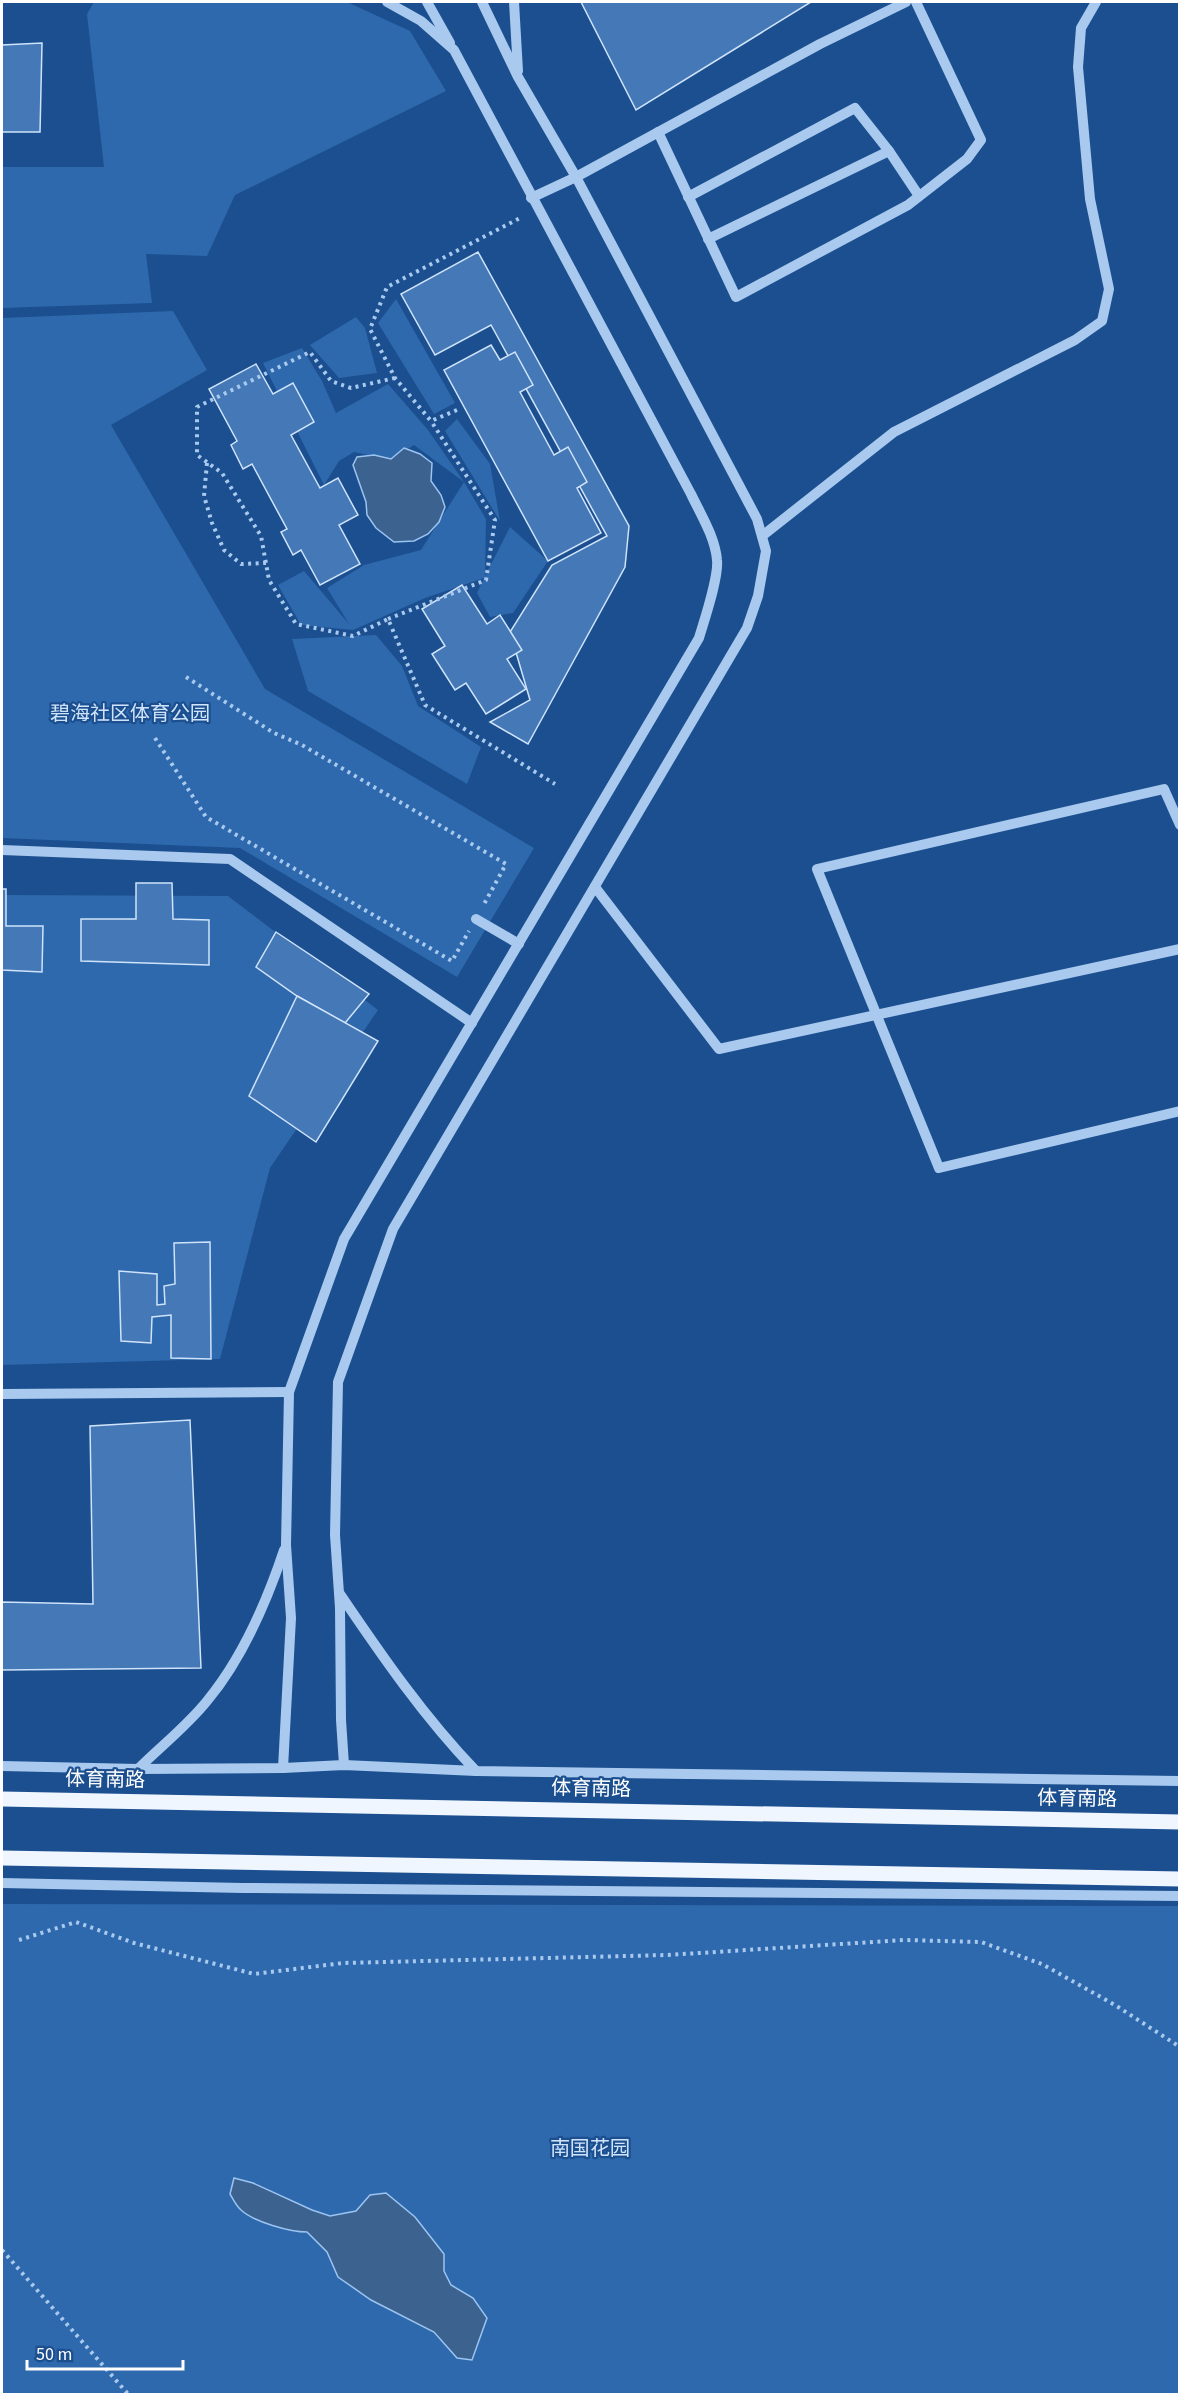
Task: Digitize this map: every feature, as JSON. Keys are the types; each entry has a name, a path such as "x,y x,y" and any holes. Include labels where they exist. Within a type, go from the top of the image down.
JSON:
{"main road":[{"name":"体育南路","path":"2,1799 1179,1822"},
{"path":"2,1858 1179,1879"}],"street":[{"path":"387,2 421,21 454,50"},
{"path":"283,1768 291,1618 286,1545 289,1392 344,1239 699,638 709,606 717,561 708,529 695,503 427,2"},
{"path":"344,1765 335,1535 338,1382 361,1313 393,1229 747,628 758,596 766,551 757,519 576,177 518,77 482,2"},
{"path":"514,2 518,77"},
{"path":"531,198 576,177 820,44 906,2"},
{"path":"658,132 736,297 908,205 967,159 981,140 916,2"},
{"path":"762,536 894,432 1075,340 1102,321 1109,289 1090,200 1078,67 1081,28 1096,2"},
{"path":"688,197 855,108 889,151 919,196"},
{"path":"708,239 889,151"},
{"path":"1179,825 1164,789 817,869 875,1016 939,1168 1179,1112"},
{"path":"2,850 230,859 472,1023"},
{"path":"595,886 720,1049 1179,949"},
{"path":"476,919 519,944"},
{"path":"2,1394 289,1392"},
{"path":"138,1769 207,1702 237,1656 269,1592 286,1545"},
{"path":"339,1592 395,1675 455,1749 477,1772"},
{"path":"2,1766 138,1769 283,1768 344,1765 477,1772 1179,1780"},
{"path":"2,1883 255,1888 1179,1896"}],"path":[{"path":"395,378 351,388 331,381 310,352 197,407 197,455 222,473 261,536 269,580 296,624 353,636 388,619 486,580 495,520 430,421 395,378 370,329 387,287 522,217"},
{"path":"430,421 458,410"},
{"path":"207,462 204,496 212,523 224,550 241,564 266,563"},
{"path":"388,619 425,705 555,784"},
{"path":"155,738 206,817 452,961 506,864 302,745 274,733 186,677"},
{"path":"19,1940 76,1922 134,1943 254,1974 343,1963 668,1955 904,1940 981,1942 1042,1965 1115,2005 1179,2047"},
{"path":"2,2250 128,2394"}],"green space":[{"path":"94,2 347,2 410,31 446,91 235,195 207,256 146,254 152,303 2,308 2,167 104,167 87,14"},
{"path":"396,299 455,403 434,414 378,323"},
{"name":"碧海社区体育公园","path":"173,311 207,370 111,425 265,689 534,848 457,977 240,848 2,838 2,318"},
{"path":"356,317 365,328 377,373 339,378 310,345"},
{"path":"302,348 322,381 336,413 388,384 428,430 464,482 414,445 391,460 354,452 339,461 324,485 263,363"},
{"path":"457,419 490,464 500,521 445,431"},
{"path":"464,482 486,519 485,576 510,527 548,561 513,613 490,617 477,593 484,578 425,598 353,630 301,625 278,585 304,571 349,624 327,588 364,565 421,550"},
{"path":"376,635 402,666 418,706 481,747 467,784 308,691 292,639"},
{"path":"2,895 228,896 378,1010 270,1168 220,1359 2,1365"},
{"name":"南国花园","path":"2,1904 1179,1906 1179,2394 2,2394"}],"shaded area":[{"path":"404,448 420,454 432,463 431,481 441,495 445,507 439,522 428,534 414,541 394,542 376,528 367,515 366,502 353,465 357,457 374,455 391,459"},
{"path":"234,2178 253,2183 330,2216 356,2211 370,2195 386,2193 415,2217 444,2254 444,2271 451,2285 473,2298 487,2318 472,2360 457,2358 434,2332 371,2300 338,2277 327,2252 307,2232 272,2226 241,2210 230,2194"}],"building":[{"path":"581,2 811,2 636,110"},
{"path":"42,43 40,132 2,132 2,45"},
{"path":"478,252 629,526 625,567 528,744 490,722 530,700 510,632 552,565 607,536 491,325 435,355 401,294"},
{"path":"491,345 500,360 515,352 533,385 520,392 554,455 568,447 587,482 577,488 601,533 548,561 444,370"},
{"path":"256,364 273,394 293,383 314,422 291,435 320,488 338,478 358,515 339,525 360,564 320,585 301,550 293,555 281,532 287,529 252,464 243,469 231,445 237,441 209,389"},
{"path":"462,585 487,624 500,615 522,650 507,659 526,689 486,714 466,683 455,690 432,654 445,646 422,609"},
{"path":"136,883 172,883 173,919 209,920 209,965 81,961 81,919 136,919"},
{"path":"2,889 6,889 6,926 43,926 42,972 2,970"},
{"path":"276,932 369,994 345,1023 297,996 256,967"},
{"path":"297,996 378,1041 316,1142 249,1096"},
{"path":"210,1242 211,1359 171,1358 171,1315 152,1317 151,1343 121,1341 119,1271 157,1274 157,1305 165,1304 164,1286 175,1284 174,1243"},
{"path":"190,1420 201,1668 2,1670 2,1602 93,1604 90,1426"}]}
